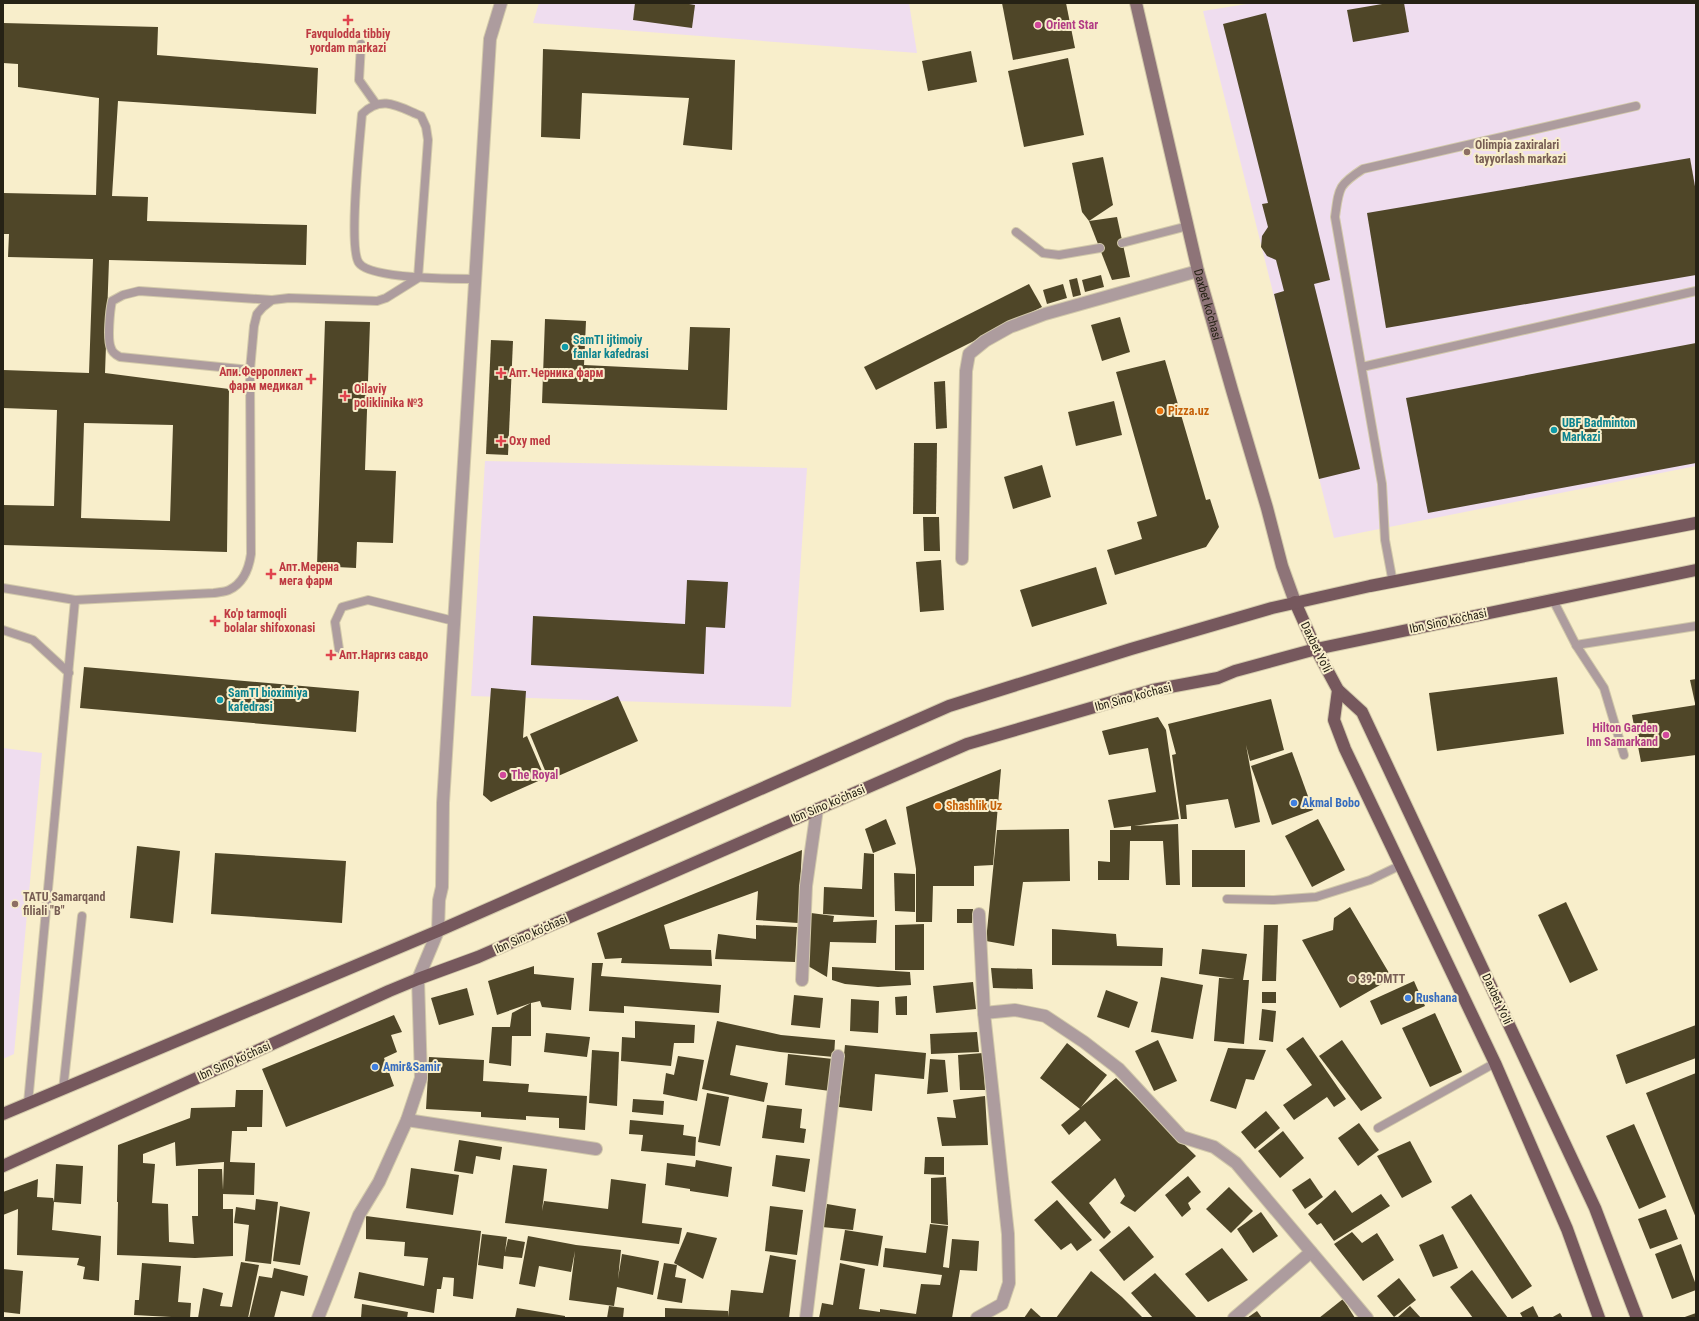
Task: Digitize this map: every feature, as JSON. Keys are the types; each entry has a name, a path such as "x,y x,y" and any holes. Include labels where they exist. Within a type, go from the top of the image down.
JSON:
{"main road":[{"name":"Daxbet ko'chasi","path":"1136,3 1198,271 1267,508 1282,566 1295,602"},
{"path":"4,1112 63,1090 438,931 949,706 1131,649 1295,602 1370,586 1393,583 1696,523"},
{"name":"Ibn Sino ko'chasi","path":"3,1166 418,978 478,958 967,744 1153,690 1218,678 1235,671 1316,649 1696,570"},
{"name":"Daxbet Yo'li","path":"1295,602 1316,649 1338,690 1362,712 1595,1208 1637,1318"},
{"path":"1338,690 1334,720 1345,749 1496,1063 1567,1229 1599,1318"}],"street":[{"path":"318,1318 359,1215 379,1182 407,1120 421,1078 418,978 438,931 439,900 442,887 443,803 490,40 501,3"},
{"path":"962,559 966,371 969,354 985,341 1017,324 1124,291 1198,271"},
{"path":"802,980 806,886 817,809"},
{"path":"977,1318 1002,1304 1009,1284 1008,1234 984,1013 979,914"},
{"path":"984,1013 1015,1010 1045,1016 1119,1068 1182,1137 1214,1147 1236,1163 1367,1318"},
{"path":"806,1318 838,1056"},
{"path":"407,1120 596,1149"},
{"path":"1234,1318 1311,1252"}],"lane":[{"path":"361,44 359,80 376,104"},
{"path":"418,278 428,140 426,127 421,116 388,102 376,104 362,114 355,212 356,255 359,264 368,270 418,278 475,279"},
{"path":"1393,583 1385,540 1382,484 1335,217 1338,193 1346,180 1363,169 1636,106"},
{"path":"1122,242 1188,226"},
{"path":"1016,232 1043,253 1059,255 1100,248"},
{"path":"250,370 120,357 110,348 109,313 112,301 123,295 139,291 272,300 289,298 377,301 386,298 418,278"},
{"path":"1362,367 1696,291"},
{"path":"3,588 75,600 214,593 230,590 242,579 249,568 251,554 250,370 254,326 257,314 272,300"},
{"path":"28,1104 75,600"},
{"path":"339,648 335,622 342,607 368,600 454,621"},
{"path":"1552,600 1576,645 1604,688 1624,755"},
{"path":"1576,645 1696,626"},
{"path":"3,630 33,640 68,672"},
{"path":"1227,899 1274,900 1316,897 1370,880 1400,865"},
{"path":"63,1090 82,916"},
{"path":"1378,1128 1496,1063"}],"shaded area":[{"path":"539,3 909,3 917,53 533,23"},
{"name":"Olimpia zaxiralari tayyorlash markazi","path":"1253,3 1696,3 1696,466 1334,538 1203,11"},
{"path":"485,461 807,468 791,707 471,696"},
{"name":"TATU Samarqand filiali \"B\"","path":"3,748 42,753 14,1054 3,1059"}],"building":[{"path":"635,3 683,3 695,5 692,28 633,20"},
{"name":"Orient Star","path":"1002,3 1066,3 1075,48 1013,60"},
{"path":"1388,3 1404,3 1409,32 1353,42 1347,10"},
{"path":"1266,13 1330,280 1314,284 1360,469 1319,479 1274,294 1284,291 1276,260 1267,256 1261,247 1262,236 1268,227 1262,204 1268,203 1223,24"},
{"path":"3,23 158,27 157,55 318,68 316,114 118,101 112,196 148,197 147,221 307,225 306,265 109,260 105,373 229,389 227,552 3,545 3,505 54,506 57,410 3,408 3,370 89,373 93,259 8,257 9,234 3,234 3,193 96,195 99,98 18,87 18,64 3,63","holes":["84,423 173,425 170,521 81,518"]},
{"path":"543,49 735,60 732,150 683,145 689,98 582,93 580,139 541,137"},
{"path":"971,51 977,82 928,91 922,61"},
{"path":"1068,58 1084,135 1024,147 1008,71"},
{"path":"1103,157 1113,205 1089,221 1082,212 1072,163"},
{"path":"1690,158 1696,192 1696,275 1386,328 1367,213"},
{"path":"1117,217 1130,277 1112,280 1089,221"},
{"path":"1101,275 1104,287 1085,292 1082,280"},
{"path":"1077,278 1081,295 1073,297 1069,280"},
{"path":"1029,284 1042,307 876,390 864,367"},
{"path":"1063,284 1067,298 1047,304 1043,290"},
{"path":"1120,317 1130,352 1102,361 1091,325"},
{"name":"SamTI ijtimoiy fanlar kafedrasi","path":"545,319 586,321 584,365 688,370 690,327 730,328 727,410 542,403"},
{"name":"Oilaviy poliklinika №3","path":"325,321 370,322 365,470 396,471 393,543 357,542 356,568 317,566"},
{"path":"491,340 513,341 508,455 486,454"},
{"name":"UBF Badminton Markazi","path":"1696,343 1696,463 1428,513 1406,398"},
{"path":"1165,360 1206,500 1210,499 1219,527 1206,547 1115,575 1107,550 1142,539 1137,522 1157,516 1116,372"},
{"path":"945,381 947,428 936,429 934,382"},
{"path":"1114,401 1122,435 1076,446 1068,412"},
{"path":"914,443 937,443 936,514 913,514"},
{"path":"1042,465 1051,497 1013,509 1004,477"},
{"path":"923,517 939,517 940,551 924,551"},
{"path":"941,560 944,610 920,612 916,562"},
{"path":"1096,567 1107,604 1032,627 1020,590"},
{"path":"687,580 728,582 725,628 706,627 704,674 531,665 533,616 685,624"},
{"name":"SamTI bioximiya kafedrasi","path":"84,667 359,691 356,732 80,708"},
{"path":"1557,677 1564,734 1437,751 1429,693"},
{"path":"1696,679 1696,702 1695,703 1690,680"},
{"path":"491,688 526,691 523,738 527,736 545,778 491,802 483,795"},
{"path":"618,696 638,741 549,780 530,734"},
{"path":"1271,699 1284,750 1250,761 1246,745 1260,822 1235,828 1228,799 1186,805 1187,819 1181,819 1172,755 1176,754 1168,724"},
{"name":"Hilton Garden Inn Samarkand","path":"1696,705 1696,755 1641,762 1632,715"},
{"path":"1158,717 1166,730 1179,819 1134,826 1178,824 1180,885 1166,885 1163,841 1130,841 1129,880 1098,880 1098,861 1110,862 1110,830 1131,830 1131,826 1114,828 1108,800 1156,792 1148,748 1109,755 1102,731"},
{"path":"1292,752 1313,810 1272,825 1251,766"},
{"path":"1001,769 993,865 974,866 974,886 933,886 932,922 916,922 916,869 906,807"},
{"path":"886,819 896,844 873,853 865,829"},
{"path":"1318,819 1345,870 1312,887 1285,836"},
{"path":"1069,829 1070,881 1023,882 1014,946 986,941 997,830"},
{"path":"137,846 180,851 173,923 130,918"},
{"path":"802,850 798,923 756,920 758,891 664,925 670,949 711,950 712,966 621,963 622,958 605,959 597,933"},
{"path":"1192,850 1245,850 1245,887 1192,887"},
{"path":"215,853 346,861 342,923 211,914"},
{"path":"864,853 874,854 874,917 823,914 824,887 862,889"},
{"path":"894,873 915,874 915,912 895,911"},
{"path":"1566,902 1598,970 1570,983 1538,915"},
{"path":"1350,907 1392,978 1340,1008 1302,940 1333,930 1334,918"},
{"path":"957,909 973,909 972,923 957,923"},
{"path":"811,913 834,916 833,922 877,920 876,943 830,942 827,977 808,966"},
{"path":"924,924 924,970 895,970 895,925"},
{"path":"756,925 797,927 795,962 715,959 718,934 756,939"},
{"path":"1264,925 1278,925 1276,981 1262,981"},
{"path":"1052,929 1116,934 1117,946 1163,948 1162,966 1052,965"},
{"path":"1202,949 1247,954 1243,980 1249,980 1244,1044 1214,1041 1219,978 1235,979 1199,974"},
{"path":"592,963 603,963 601,976 721,985 719,1013 624,1006 624,1013 589,1011"},
{"path":"534,966 534,974 574,978 571,1010 542,1007 540,1001 497,1015 488,981"},
{"path":"832,967 910,972 911,985 878,987 845,984 832,980"},
{"path":"991,968 1032,969 1033,989 993,988"},
{"path":"1161,977 1203,985 1193,1039 1151,1032"},
{"path":"1414,981 1425,1006 1381,1025 1370,1001"},
{"path":"973,982 976,1009 936,1013 933,986"},
{"path":"467,988 474,1015 439,1025 431,998"},
{"path":"1106,990 1138,1002 1129,1028 1097,1017"},
{"path":"1262,992 1276,992 1276,1003 1262,1003"},
{"path":"794,995 823,998 820,1028 791,1025"},
{"path":"907,996 907,1015 896,1015 895,997"},
{"path":"851,999 879,1001 878,1033 850,1031"},
{"path":"531,1003 531,1036 512,1036 511,1066 489,1063 492,1027 510,1027 512,1013"},
{"path":"1262,1009 1276,1011 1273,1042 1259,1040"},
{"path":"1435,1013 1462,1072 1430,1087 1402,1028"},
{"path":"394,1015 402,1032 391,1035 397,1052 384,1058 394,1086 286,1127 262,1069"},
{"path":"635,1021 695,1025 694,1043 674,1043 671,1066 621,1061 622,1037 635,1038"},
{"path":"717,1021 781,1035 835,1040 834,1057 780,1052 736,1045 730,1075 768,1083 764,1102 702,1089"},
{"path":"1696,1025 1696,1058 1626,1084 1616,1055"},
{"path":"977,1032 979,1052 931,1054 930,1034"},
{"path":"546,1033 590,1037 587,1057 544,1052"},
{"path":"1303,1037 1346,1099 1334,1107 1327,1097 1294,1120 1283,1105 1312,1085 1286,1049"},
{"path":"1158,1040 1177,1081 1154,1091 1135,1051"},
{"path":"1342,1040 1382,1098 1361,1111 1319,1056"},
{"path":"1067,1043 1107,1075 1081,1107 1116,1078 1196,1156 1135,1212 1120,1203 1125,1196 1115,1178 1089,1203 1111,1232 1104,1239 1051,1182 1101,1140 1085,1121 1069,1135 1061,1125 1080,1109 1040,1078"},
{"path":"845,1045 926,1053 924,1079 875,1074 872,1111 839,1107"},
{"path":"1228,1048 1266,1050 1254,1080 1246,1079 1236,1109 1210,1101"},
{"path":"592,1050 619,1052 617,1106 589,1103"},
{"path":"983,1053 985,1090 960,1090 958,1055"},
{"path":"788,1054 833,1059 830,1091 785,1085"},
{"path":"678,1056 704,1060 697,1101 663,1094 666,1073 674,1075"},
{"path":"429,1057 484,1060 483,1081 529,1084 528,1092 587,1096 585,1130 559,1128 559,1118 526,1116 526,1120 481,1117 481,1112 426,1109"},
{"path":"930,1059 945,1060 948,1092 927,1094"},
{"path":"1696,1073 1696,1218 1646,1093"},
{"path":"236,1090 263,1090 262,1127 247,1127 247,1131 232,1131 230,1162 255,1163 254,1195 223,1194 223,1209 233,1209 233,1256 195,1258 117,1255 118,1145 190,1118 191,1108 235,1107","holes":["175,1142 176,1166 224,1162 223,1190 222,1169 198,1169 198,1216 192,1216 194,1244 169,1242 168,1204 152,1203 155,1164 143,1163 143,1154"]},
{"path":"707,1093 729,1097 720,1146 698,1142"},
{"path":"985,1096 988,1145 942,1146 937,1117 956,1118 953,1100"},
{"path":"633,1099 664,1101 663,1115 632,1112"},
{"path":"767,1105 802,1109 800,1128 806,1129 804,1143 762,1138"},
{"path":"1266,1111 1280,1128 1255,1149 1241,1132"},
{"path":"630,1120 684,1125 683,1135 696,1137 695,1156 641,1151 643,1135 629,1134"},
{"path":"1359,1123 1379,1150 1358,1166 1338,1138"},
{"path":"1634,1124 1666,1197 1639,1209 1606,1136"},
{"path":"1283,1131 1304,1158 1280,1178 1258,1151"},
{"path":"459,1140 502,1147 500,1160 476,1156 473,1174 454,1171"},
{"path":"1410,1141 1432,1182 1402,1198 1377,1156"},
{"path":"776,1155 810,1159 805,1192 772,1186"},
{"path":"925,1157 944,1157 944,1175 924,1174"},
{"path":"696,1160 732,1167 728,1197 690,1191 690,1189 665,1185 667,1163 695,1167"},
{"path":"56,1164 83,1166 81,1204 54,1202"},
{"path":"513,1165 547,1169 542,1211 544,1201 608,1209 611,1179 646,1184 642,1223 682,1228 679,1244 505,1223"},
{"path":"411,1168 459,1175 453,1215 406,1208"},
{"path":"1188,1176 1201,1192 1188,1203 1191,1209 1182,1217 1165,1195"},
{"path":"946,1177 948,1225 931,1223 931,1178"},
{"path":"1310,1178 1323,1197 1305,1209 1292,1190"},
{"path":"38,1179 37,1197 53,1198 52,1230 101,1236 99,1281 83,1279 85,1267 77,1265 79,1258 17,1255 18,1209 3,1215 3,1192"},
{"path":"1229,1187 1253,1211 1231,1233 1206,1209"},
{"path":"1335,1190 1352,1213 1381,1194 1390,1206 1334,1241 1321,1223 1317,1225 1308,1214"},
{"path":"1471,1194 1532,1286 1512,1299 1451,1207"},
{"path":"256,1199 278,1202 271,1264 245,1261 249,1225 234,1223 236,1207 255,1210"},
{"path":"1057,1200 1092,1240 1077,1251 1071,1243 1061,1250 1034,1220"},
{"path":"827,1204 856,1209 853,1230 822,1227"},
{"path":"280,1206 310,1212 300,1265 273,1261"},
{"path":"770,1206 803,1210 797,1255 765,1251"},
{"path":"1666,1209 1678,1239 1650,1249 1638,1219"},
{"path":"1261,1212 1278,1236 1253,1253 1237,1229"},
{"path":"366,1216 481,1231 473,1299 453,1296 454,1278 443,1277 441,1289 437,1289 434,1313 354,1298 359,1272 424,1286 428,1258 404,1256 405,1242 366,1239"},
{"path":"930,1224 948,1226 943,1267 949,1268 952,1239 979,1241 977,1271 960,1270 952,1318 819,1318 822,1303 833,1305 840,1263 865,1269 859,1309 880,1312 880,1309 916,1314 921,1284 940,1285 942,1275 883,1267 885,1248 926,1253"},
{"path":"1129,1226 1154,1257 1124,1281 1099,1250"},
{"path":"845,1230 883,1236 878,1266 840,1260"},
{"path":"687,1232 717,1238 703,1279 674,1263"},
{"path":"1352,1232 1362,1243 1377,1233 1394,1260 1363,1281 1334,1244"},
{"path":"482,1234 507,1237 505,1252 508,1239 525,1242 522,1258 504,1256 503,1269 478,1265"},
{"path":"1443,1234 1458,1268 1433,1277 1419,1245"},
{"path":"528,1236 576,1245 621,1250 618,1279 622,1254 659,1261 653,1295 617,1287 614,1306 569,1300 575,1251 571,1272 539,1266 535,1287 519,1284"},
{"path":"1681,1244 1696,1285 1696,1290 1672,1299 1655,1254"},
{"path":"1222,1248 1248,1280 1208,1302 1185,1274"},
{"path":"770,1255 796,1260 789,1318 728,1317 731,1290 763,1293"},
{"path":"241,1262 259,1265 248,1318 198,1318 203,1288 223,1293 220,1306 232,1307"},
{"path":"142,1263 181,1266 178,1302 191,1303 190,1318 134,1315 135,1300 139,1300"},
{"path":"664,1263 677,1265 675,1277 686,1279 682,1303 657,1299"},
{"path":"274,1268 308,1276 304,1296 281,1291 274,1318 249,1318 259,1276 272,1278"},
{"path":"3,1269 23,1271 20,1314 3,1312"},
{"path":"1472,1270 1508,1318 1473,1318 1450,1287"},
{"path":"1091,1271 1122,1297 1143,1318 1056,1318"},
{"path":"1155,1273 1197,1318 1153,1318 1131,1293"},
{"path":"1399,1278 1416,1300 1394,1317 1377,1296"},
{"path":"1343,1299 1355,1318 1319,1318"},
{"path":"362,1304 408,1312 407,1318 361,1318"},
{"path":"609,1306 624,1308 623,1318 607,1318"},
{"path":"1410,1306 1421,1318 1397,1318"},
{"path":"1533,1306 1539,1318 1523,1318 1520,1313"},
{"path":"517,1308 565,1316 565,1318 515,1318"},
{"path":"665,1308 728,1311 728,1318 665,1318"},
{"path":"1031,1308 1042,1318 1024,1318"},
{"path":"1257,1311 1262,1318 1247,1318"},
{"path":"1560,1313 1563,1318 1551,1318"},
{"path":"1696,1313 1696,1318 1682,1318"}],"place":[{"name":"Favqulodda tibbiy yordam markazi","path":"348,20"},
{"name":"Orient Star","path":"1038,25"},
{"name":"Olimpia zaxiralari tayyorlash markazi","path":"1467,152"},
{"name":"SamTI ijtimoiy fanlar kafedrasi","path":"565,347"},
{"name":"Апт.Черника фарм","path":"501,373"},
{"name":"Апи.Ферроплект фарм медикал","path":"311,379"},
{"name":"Oilaviy poliklinika №3","path":"345,396"},
{"name":"Pizza.uz","path":"1160,411"},
{"name":"UBF Badminton Markazi","path":"1554,430"},
{"name":"Oxy med","path":"501,441"},
{"name":"Апт.Мерена мега фарм","path":"271,574"},
{"name":"Ko'p tarmoqli bolalar shifoxonasi","path":"215,621"},
{"name":"Апт.Наргиз савдо","path":"331,655"},
{"name":"SamTI bioximiya kafedrasi","path":"220,700"},
{"name":"Hilton Garden Inn Samarkand","path":"1666,735"},
{"name":"The Royal","path":"503,775"},
{"name":"Akmal Bobo","path":"1294,803"},
{"name":"Shashlik Uz","path":"938,806"},
{"name":"TATU Samarqand filiali \"B\"","path":"15,904"},
{"name":"39-DMTT","path":"1352,979"},
{"name":"Rushana","path":"1408,998"},
{"name":"Amir&Samir","path":"375,1067"}]}
